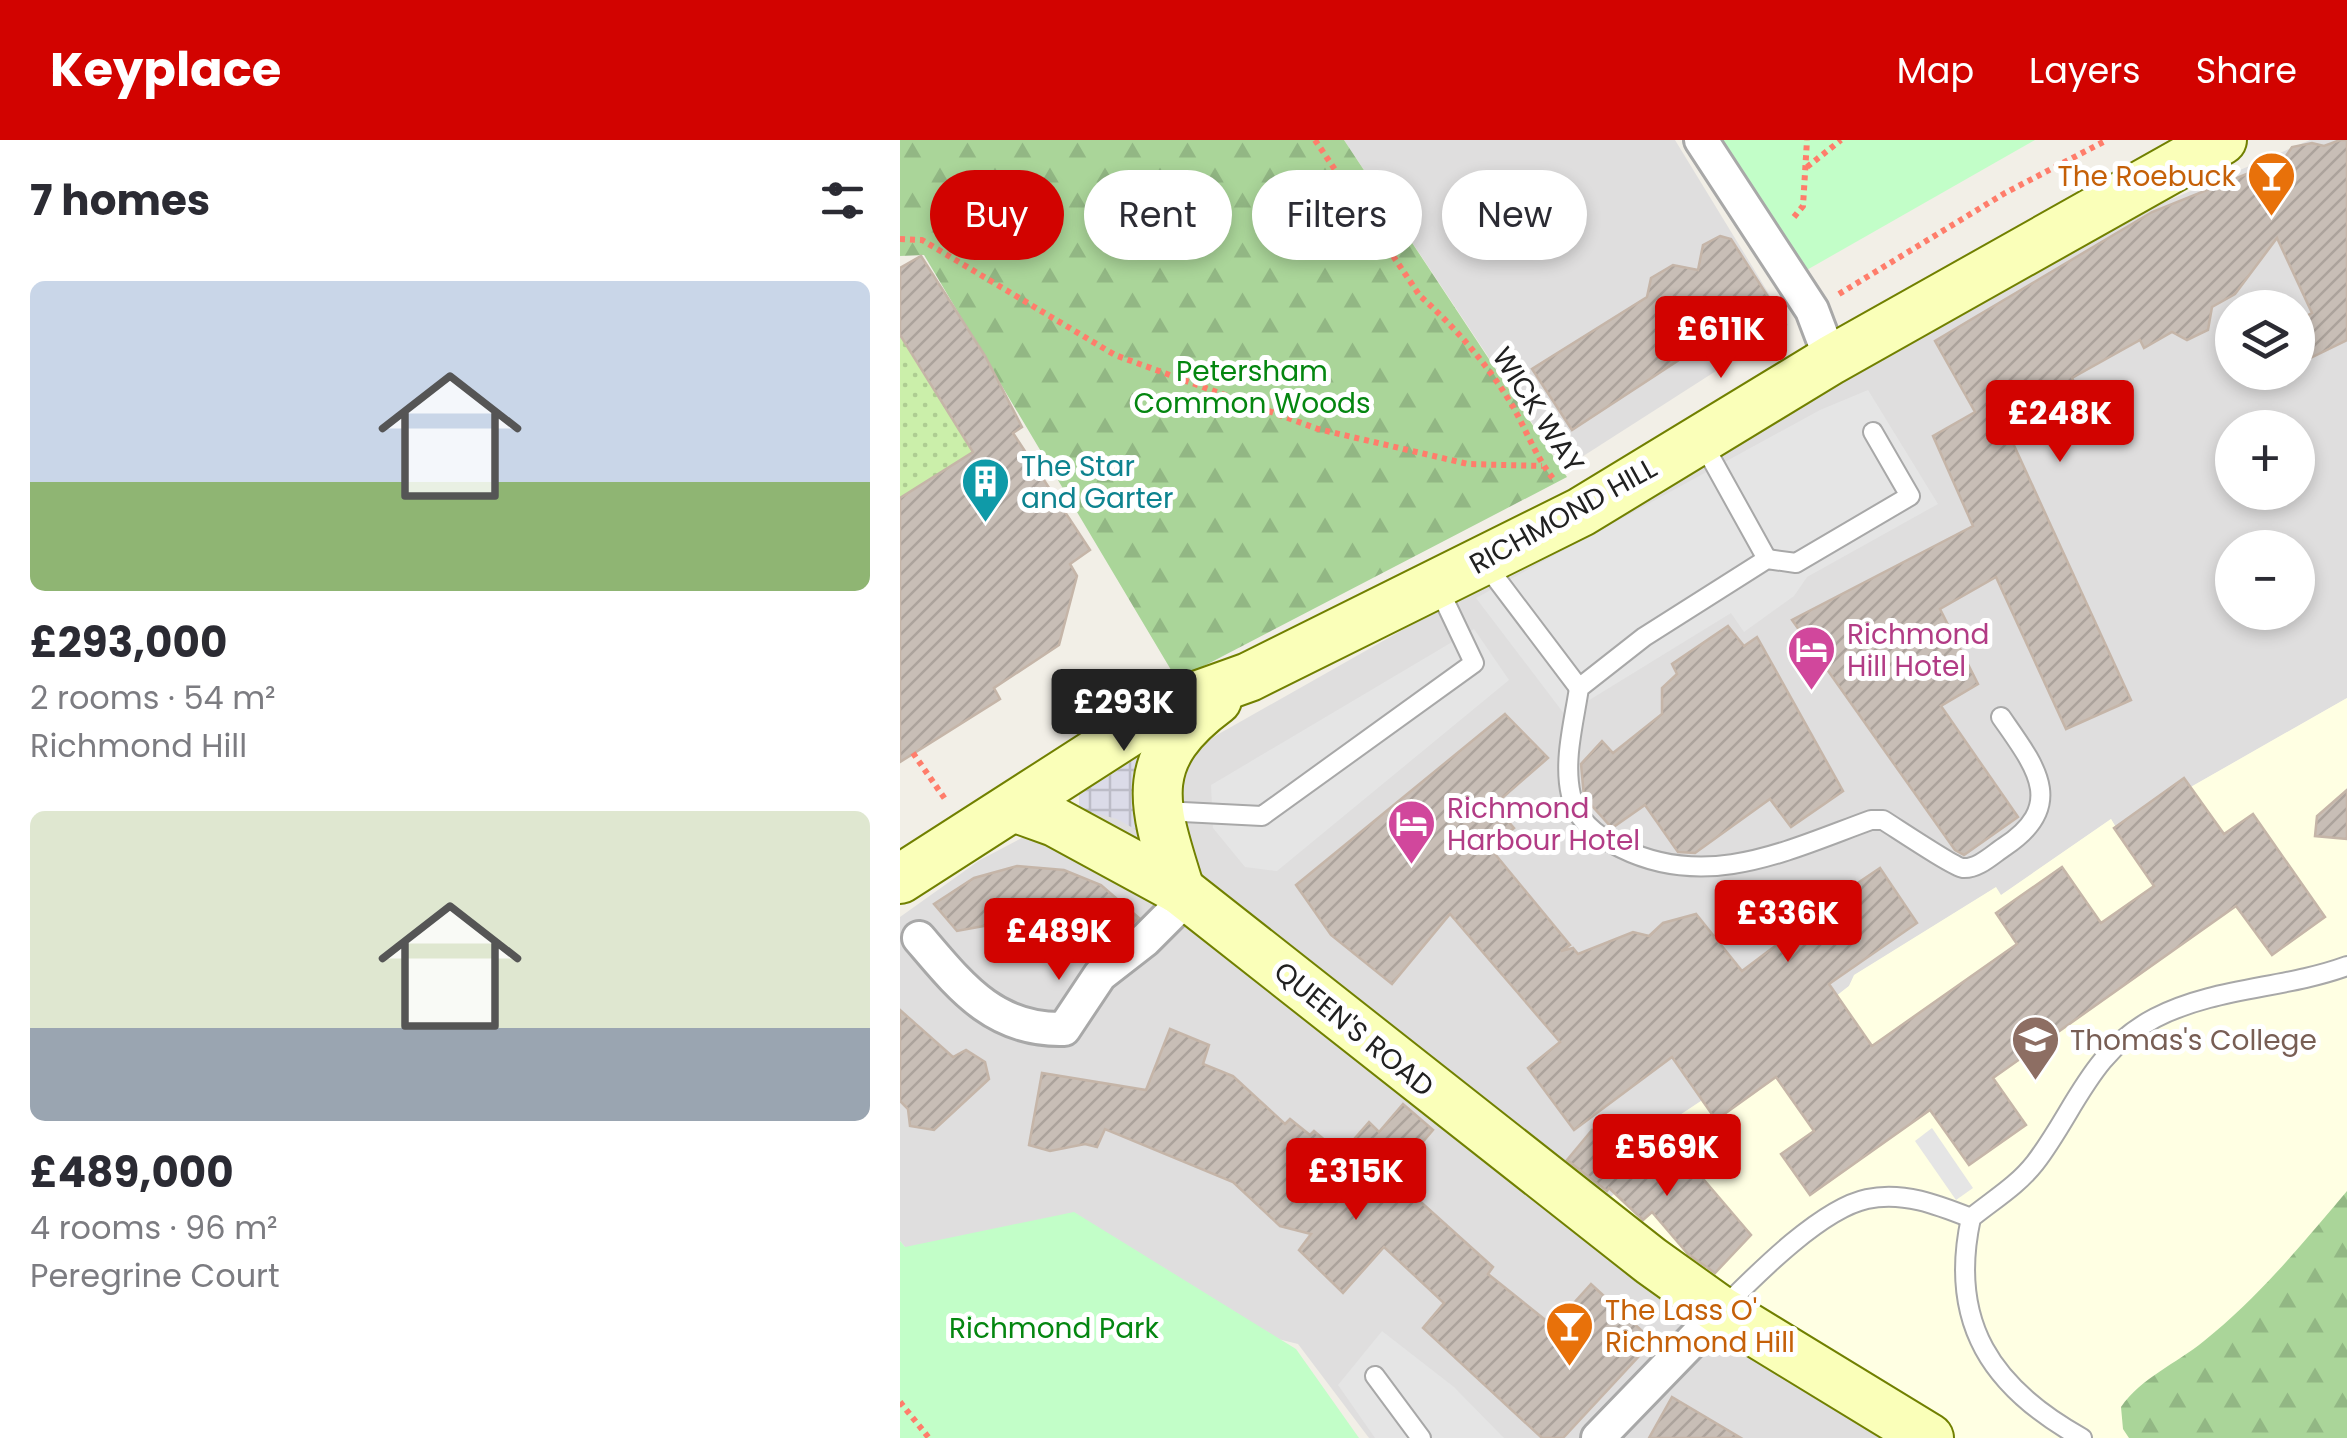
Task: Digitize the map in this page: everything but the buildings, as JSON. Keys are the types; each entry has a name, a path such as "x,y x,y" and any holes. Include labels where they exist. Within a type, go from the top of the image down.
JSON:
{"main road":[{"name":"RICHMOND HILL","path":"900,878 1016,808 1171,705 1249,677 1581,512 1831,360 2222,140"},
{"path":"1184,893 1158,810 1158,774 1181,727 1249,677"},
{"name":"QUEEN'S ROAD","path":"1016,808 1071,830 1184,893 1412,1076 1721,1311 1930,1438"}],"street":[{"path":"1701,140 1812,310 1831,360"},
{"path":"918,938 973,1000 1014,1021 1064,1029 1100,975 1145,940 1184,893"},
{"path":"1598,1438 1721,1311"}],"lane":[{"path":"1872,432 1910,496 1796,564 1767,559 1644,636 1579,688 1568,776 1572,799 1585,824 1630,853 1686,869 1765,859 1870,820 1883,820 1958,868 1973,867 2013,841 2034,821 2041,806 2041,785 2000,717"},
{"path":"1700,439 1767,559"},
{"path":"1482,560 1579,688"},
{"path":"1158,810 1262,816 1474,663 1437,585"},
{"path":"2082,1438 2014,1390 1987,1359 1972,1326 1963,1283 1972,1218 2018,1184 2038,1159 2074,1097 2121,1042 2143,1026 2202,999 2286,984 2347,966"},
{"path":"1721,1311 1772,1258 1835,1214 1867,1199 1902,1197 1972,1218"},
{"path":"1375,1376 1421,1438"}],"path":[{"name":"WICK WAY","path":"1316,140 1420,296 1443,316 1502,389 1542,466 1581,512"},
{"path":"1776,253 1779,235 1803,206 1806,140"},
{"path":"1805,169 1841,140"},
{"path":"1812,310 2005,193 2107,140"},
{"path":"900,240 922,240 1115,356 1318,429 1468,464 1542,466"},
{"path":"913,753 945,799"},
{"path":"900,1402 929,1438"}],"shaded area":[{"path":"1344,140 1675,140 1788,325 1563,469 1422,257 1422,170 1364,170"},
{"path":"2310,140 2347,140 2347,698 2117,829 2111,819 2000,896 1995,888 1855,975 1849,986 1707,1097 1651,1134 1662,1150 1600,1207 1722,1330 1879,1438 1369,1438 1298,1344 905,1247 900,1241 900,917 980,860 1201,744 2139,213"},
{"path":"1868,390 1938,504 1807,577 1794,596 1744,632 1731,613 1565,715 1476,598 1820,410"},
{"path":"1474,629 1509,680 1277,871 1245,867 1213,828 1211,785"},
{"name":"Thomas's College","path":"2347,698 2347,1438 1954,1438 1600,1207 1662,1150 1650,1135 1707,1097 1849,986 1854,975 1996,887 2001,895 2111,819 2117,829"},
{"path":"1154,747 1154,840 1117,819 1079,809 1079,795"},
{"path":"1932,1128 1973,1188 1956,1200 1915,1141"},
{"path":"1382,1331 1454,1387 1504,1438 1375,1438 1338,1385"}],"green space":[{"name":"Petersham Common Woods","path":"900,140 1344,140 1364,170 1252,170 1252,260 1422,258 1567,477 1177,680 924,255 900,256"},
{"path":"1722,140 2035,140 1805,271"},
{"path":"900,335 973,452 900,498"},
{"path":"2347,1191 2347,1438 2129,1438 2123,1429 2121,1407 2129,1396 2243,1307"},
{"name":"Richmond Park","path":"1074,1212 1296,1349 1359,1438 900,1438 900,1241 905,1247"}],"place":[{"name":"The Roebuck","path":"2271,218"},
{"name":"The Star and Garter","path":"986,524"},
{"name":"Richmond Hill Hotel","path":"1812,692"},
{"name":"Richmond Harbour Hotel","path":"1412,866"},
{"name":"Thomas's College","path":"2035,1082"},
{"name":"The Lass O' Richmond Hill","path":"1570,1368"}]}
